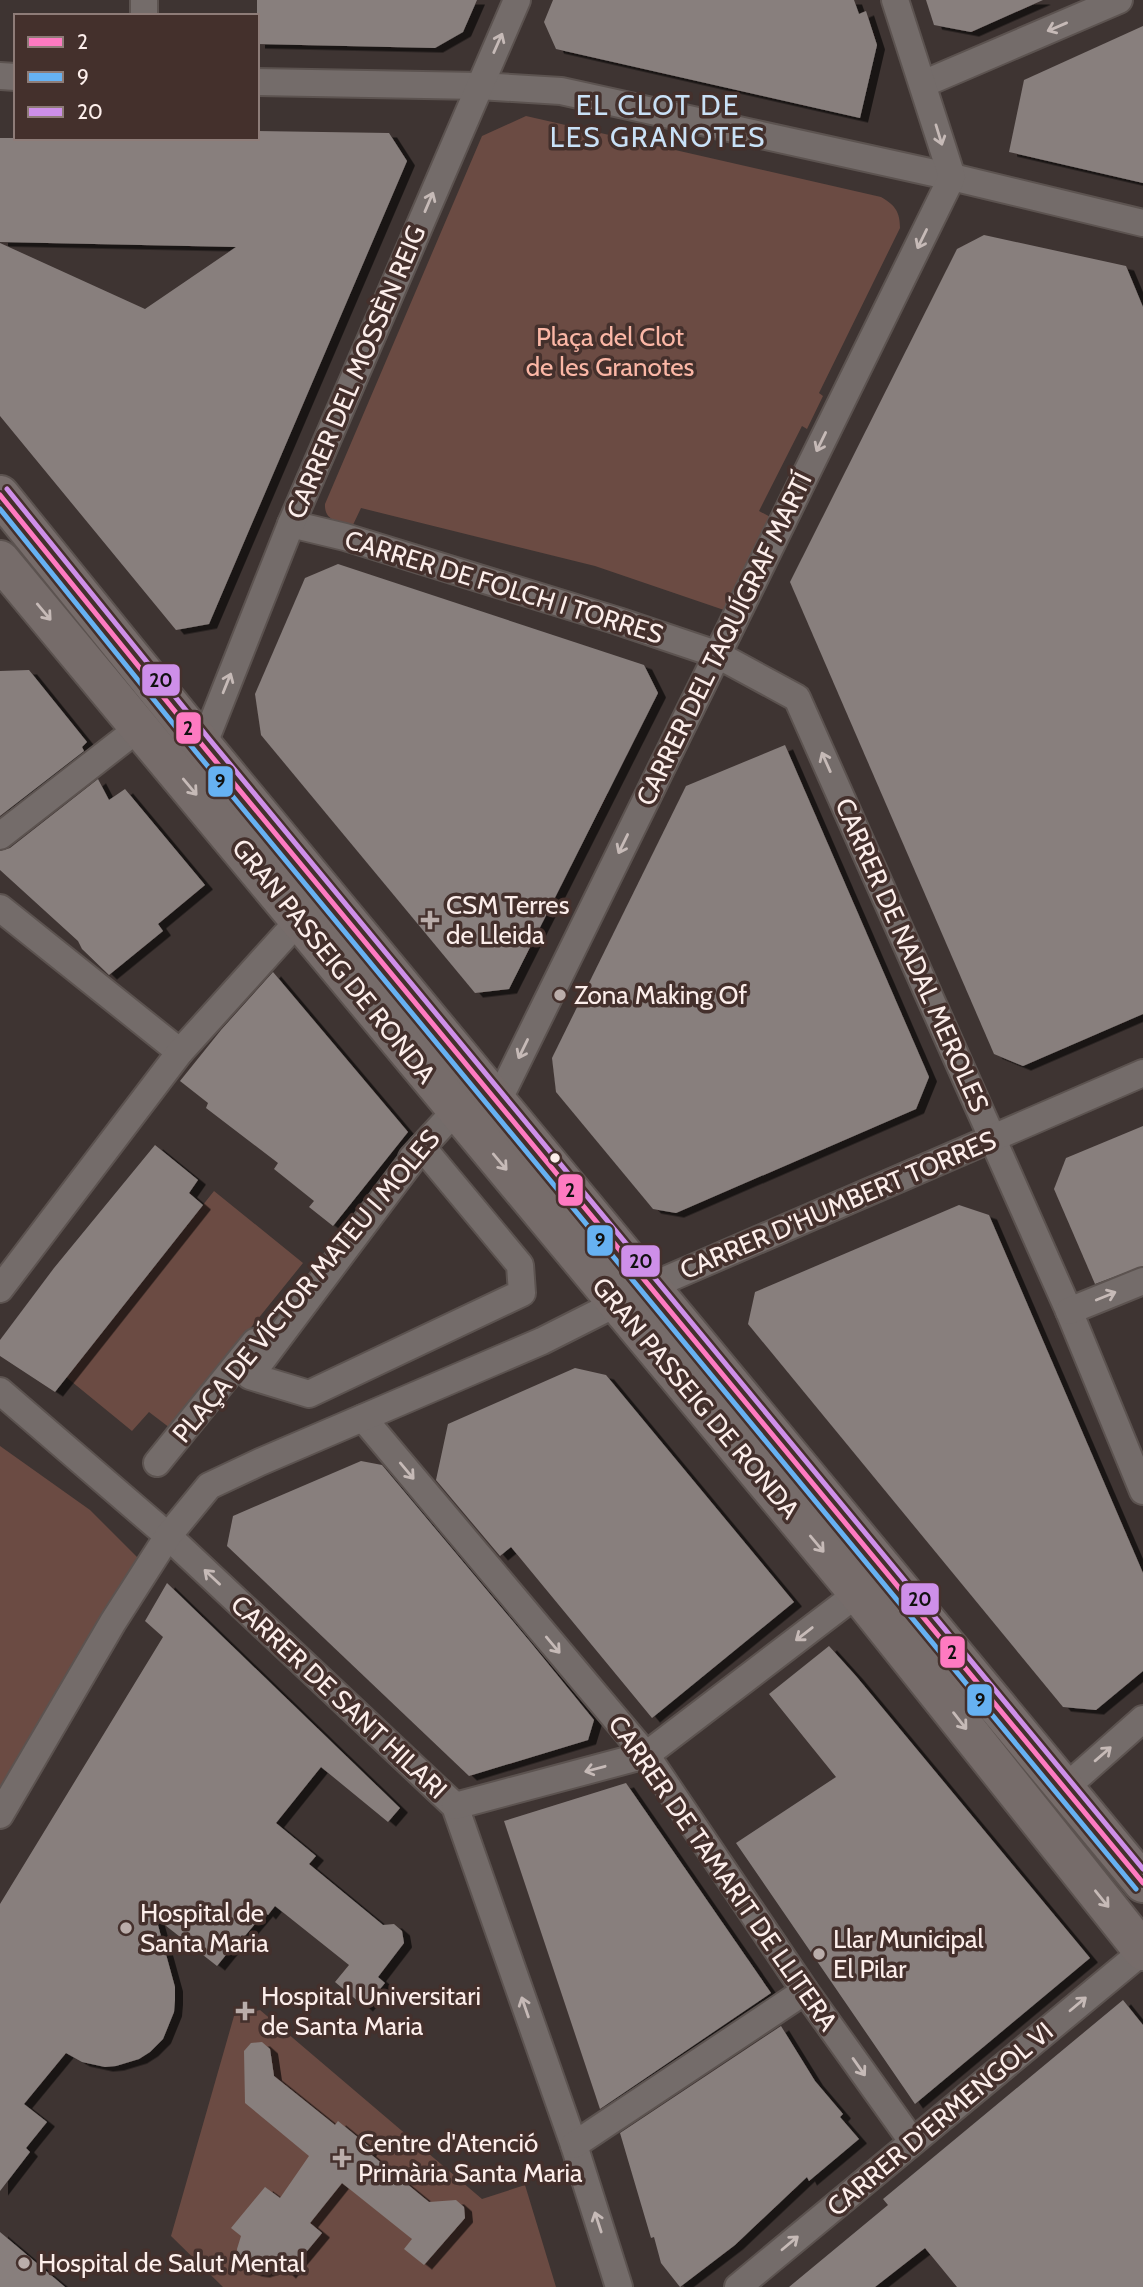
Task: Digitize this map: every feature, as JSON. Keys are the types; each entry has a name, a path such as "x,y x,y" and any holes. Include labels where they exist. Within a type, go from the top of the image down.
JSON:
{"main road":[{"name":"GRAN PASSEIG DE RONDA","path":"0,495 203,746 498,1101 633,1295 858,1593 1143,1951"},
{"name":"GRAN PASSEIG DE RONDA","path":"0,560 456,1110 633,1295 1143,1883"}],"street":[{"name":"CARRER DEL MOSSÈN REIG","path":"203,746 291,524 517,0"},
{"path":"895,0 952,177"},
{"path":"923,84 1119,0"},
{"path":"259,82 479,86 570,93 952,177 1141,227"},
{"name":"CARRER DEL TAQUÍGRAF MARTÍ","path":"498,1101 952,177"},
{"name":"CARRER DE FOLCH I TORRES","path":"291,524 384,549 716,654"},
{"name":"CARRER DE NADAL MEROLES","path":"716,654 797,698 1069,1311 1143,1491"},
{"path":"0,836 140,727"},
{"path":"0,908 180,1052"},
{"path":"0,1289 180,1052 300,919"},
{"name":"CARRER D'HUMBERT TORRES","path":"0,1815 113,1622 168,1536 209,1486 542,1341 633,1295 1143,1073"},
{"name":"PLAÇA DE VÍCTOR MATEU I MOLES","path":"157,1463 345,1233 456,1110"},
{"path":"422,1147 520,1265 522,1293 309,1394 250,1376 307,1300 422,1147"},
{"path":"1069,1311 1143,1281"},
{"name":"CARRER DE SANT HILARI","path":"0,1391 168,1536 455,1806 573,2145 619,2287"},
{"name":"CARRER DE TAMARIT DE LLITERA","path":"363,1418 646,1755 805,1991 912,2141"},
{"path":"455,1806 646,1755 858,1593"},
{"path":"1064,1789 1143,1719"},
{"name":"CARRER D'ERMENGOL VI","path":"738,2287 1143,1951"},
{"path":"573,2145 805,1991"}],"green space":[{"name":"Plaça del Clot de les Granotes","path":"526,116 881,197 898,213 900,228 819,393 823,396 807,429 802,426 759,511 778,521 724,610 595,566 361,508 352,527 333,520 325,510 325,504 482,136"},
{"path":"214,1191 303,1263 170,1428 149,1412 132,1431 66,1377"},
{"path":"0,1446 90,1510 141,1561 0,1794"},
{"path":"260,2010 482,2199 525,2185 556,2287 223,2287 171,2236 234,2016"}],"building":[{"path":"257,0 477,0 463,32 435,48 259,44"},
{"path":"553,0 854,0 859,14 866,11 877,45 860,118 556,49 544,22"},
{"path":"926,0 1043,0 971,32 934,25"},
{"path":"1143,26 1143,183 1009,152 1024,80"},
{"path":"259,131 389,133 407,161 209,624 176,630 0,416 0,243 145,309 236,247 0,242 0,138 259,140"},
{"path":"984,235 1126,266 1143,307 1143,1014 1023,1066 994,1054 790,582 957,249"},
{"path":"338,564 644,665 658,693 509,989 475,993 261,735 255,694 305,578"},
{"path":"29,670 87,742 82,747 84,751 0,816 0,671"},
{"path":"785,745 929,1077 916,1109 676,1213 653,1209 556,1092 552,1058 686,786"},
{"path":"98,779 109,800 125,789 205,885 158,924 163,931 109,975 82,949 78,941 0,870 0,851 10,848"},
{"path":"273,972 408,1132 333,1226 309,1207 314,1201 274,1169 278,1163 206,1108 208,1103 180,1081"},
{"path":"1143,1126 1143,1266 1095,1284 1054,1189 1066,1158"},
{"path":"155,1145 198,1180 189,1193 203,1205 55,1392 0,1356 0,1340 54,1268"},
{"path":"959,1205 989,1215 1143,1573 1143,1671 1096,1710 1063,1707 748,1324 755,1292"},
{"path":"575,1368 606,1375 794,1602 652,1718 511,1547 500,1556 436,1480 448,1424"},
{"path":"361,1461 382,1465 594,1720 588,1740 469,1776 227,1546 233,1516"},
{"name":"Hospital de Santa Maria","path":"167,1583 400,1808 388,1822 321,1767 276,1823 316,1856 309,1864 383,1925 394,1924 402,1931 404,1943 378,1977 385,1983 365,2007 335,1982 349,1965 275,1906 268,1915 265,1912 244,1937 242,1935 217,1966 156,1918 175,1987 174,2012 163,2039 139,2059 116,2066 105,2067 82,2062 66,2053 24,2104 47,2122 26,2148 30,2152 0,2191 0,1904 163,1637 145,1621"},
{"path":"829,1646 1090,1958 915,2104 736,1843 836,1777 769,1694"},
{"path":"626,1783 771,1993 600,2109 504,1821"},
{"path":"1123,2000 1143,2025 1143,2287 957,2287 925,2248 875,2287 789,2287 888,2205 883,2199"},
{"path":"781,2026 815,2081 843,2114 840,2117 859,2139 809,2181 807,2177 735,2245 680,2287 661,2263 654,2237 651,2238 620,2133"},
{"name":"Centre d'Atenció Primària Santa Maria","path":"262,2042 270,2049 274,2076 335,2125 338,2121 371,2148 368,2152 429,2202 456,2200 464,2207 465,2218 424,2265 404,2249 412,2239 342,2183 310,2223 322,2233 288,2274 280,2267 262,2273 254,2272 247,2269 238,2258 237,2249 241,2236 231,2228 265,2187 280,2198 309,2156 245,2103 244,2051 251,2043"},
{"name":"Hospital de Salut Mental","path":"0,2232 65,2287 0,2287"}],"transit line":[{"name":"20","path":"7,489 210,740 1143,1869"},
{"name":"2","path":"0,495 203,746 1143,1883"},
{"name":"9","path":"0,509 196,752 1136,1889"}],"place":[{"name":"CSM Terres de Lleida","path":"430,920"},
{"name":"Zona Making Of","path":"560,995"},
{"name":"Hospital de Santa Maria","path":"126,1928"},
{"name":"Llar Municipal El Pilar","path":"819,1954"},
{"name":"Hospital Universitari de Santa Maria","path":"245,2011"},
{"name":"Centre d'Atenció Primària Santa Maria","path":"342,2158"},
{"name":"Hospital de Salut Mental","path":"24,2263"}],"district":[{"name":"EL CLOT DE LES GRANOTES","path":"658,121"}]}
